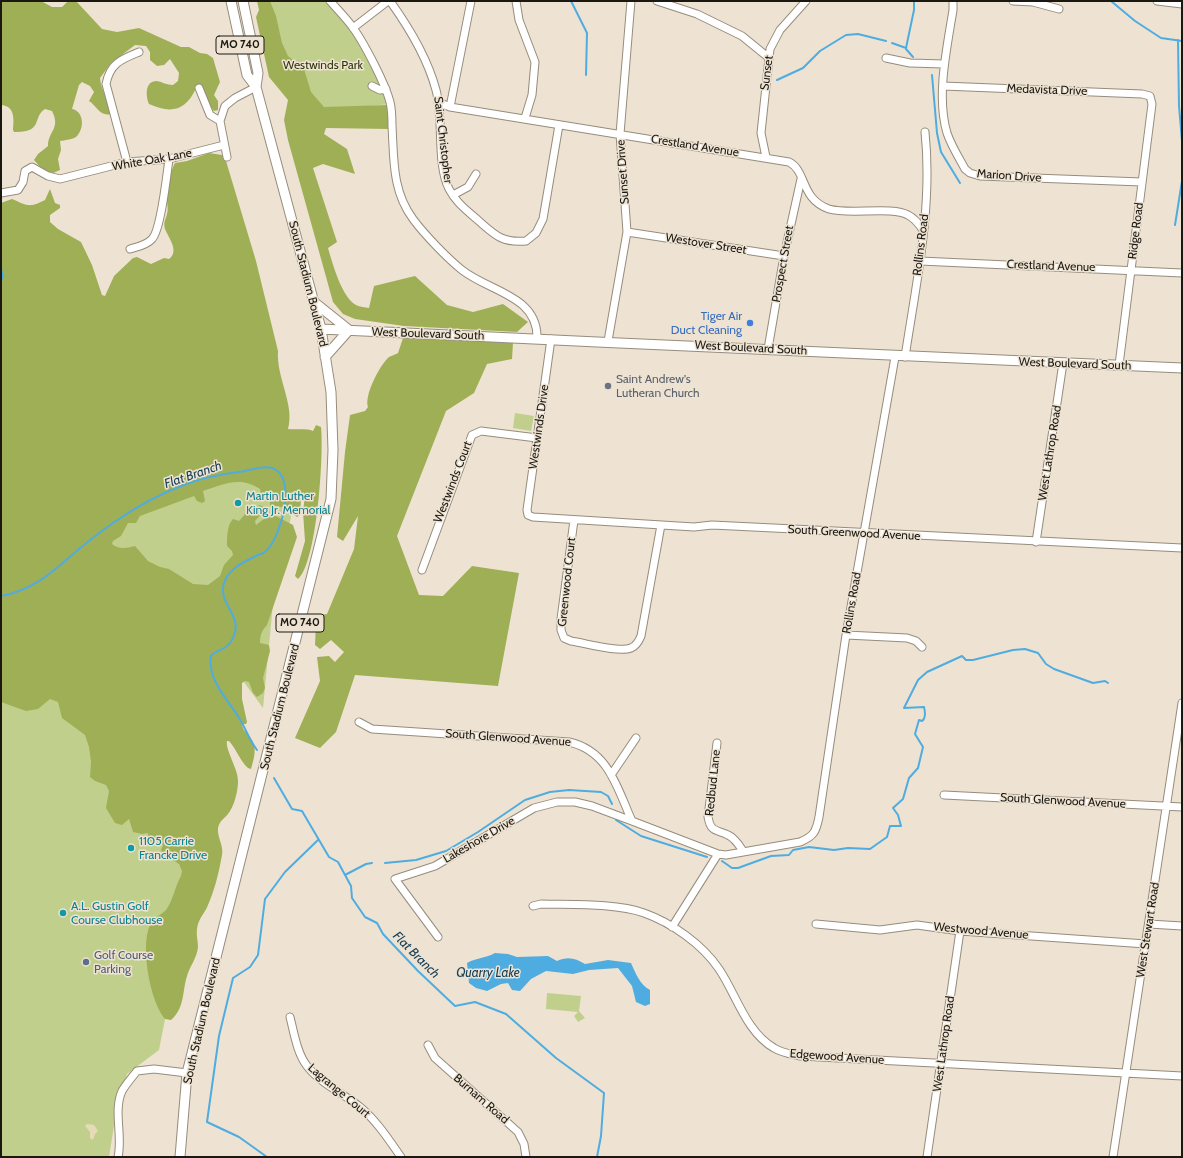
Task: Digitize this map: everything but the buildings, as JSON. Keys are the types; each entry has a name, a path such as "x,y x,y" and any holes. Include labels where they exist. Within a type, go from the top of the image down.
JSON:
{"main road":[{"name":"South Stadium Boulevard","path":"180,1157 187,1073 331,499 333,450 331,392 321,329 256,87 247,75 231,1"},
{"name":"MO 740","path":"244,1 258,72 256,87"},
{"path":"314,302 349,330 325,357"},
{"name":"West Boulevard South","path":"321,329 608,341 895,357 1182,368"}],"street":[{"path":"330,1 354,28 386,89 391,104 394,173 398,189 413,219 461,269 474,279 521,302 534,316 537,327 537,338"},
{"path":"354,28 389,1"},
{"name":"Saint Christopher","path":"389,1 408,25 436,89 443,166 446,181 453,195 496,236 506,240 519,242 532,238 536,233 543,219 559,125"},
{"path":"450,107 472,1"},
{"path":"516,1 519,20 535,62 532,95 525,118"},
{"name":"Sunset Drive","path":"608,341 628,232 620,134 631,1"},
{"path":"657,1 697,14 742,36 768,58"},
{"name":"Sunset","path":"766,157 761,133 768,58 774,39 806,1"},
{"path":"943,86 944,64 953,10 953,1"},
{"path":"1013,1 1033,2 1059,8"},
{"path":"1157,1 1182,4"},
{"path":"127,162 106,84 108,75 116,62 139,52"},
{"path":"886,58 910,64 944,64"},
{"path":"372,86 380,90 386,89"},
{"name":"Medavista Drive","path":"943,86 1142,94 1150,96"},
{"name":"Marion Drive","path":"943,86 945,124 948,135 965,169 970,173 980,176 1142,182"},
{"path":"227,157 220,121 225,106 234,98 256,87"},
{"path":"199,88 210,115 220,121"},
{"name":"Ridge Road","path":"1119,365 1152,104 1150,96"},
{"name":"Crestland Avenue","path":"438,102 450,107 766,157 789,162 795,165 798,169 801,179 811,197 823,207 838,211 902,213 916,221 923,230"},
{"name":"Rollins Road","path":"905,357 920,261 928,179 926,132"},
{"name":"White Oak Lane","path":"1,193 18,190 23,182 25,171 32,167 48,176 60,179 127,162 169,159 224,145"},
{"path":"130,249 144,244 153,238 158,225 169,159"},
{"path":"453,195 468,187 476,174"},
{"name":"Prospect Street","path":"768,349 784,256 801,179"},
{"name":"Westover Street","path":"628,232 784,256"},
{"name":"Crestland Avenue","path":"920,261 1182,273"},
{"name":"Westwinds Drive","path":"528,515 527,510 551,339"},
{"name":"Rollins Road","path":"743,851 800,842 812,837 816,828 846,635 895,357"},
{"name":"West Lathrop Road","path":"1036,542 1064,363"},
{"name":"Westwinds Court","path":"422,570 472,435 481,431 537,438"},
{"name":"South Greenwood Avenue","path":"528,515 533,517 574,520 694,527 712,525 864,534 1182,548"},
{"name":"Greenwood Court","path":"574,520 561,619 561,630 564,638 571,641 621,649 631,648 638,643 641,636 661,525"},
{"path":"846,635 907,638 916,641 922,647"},
{"name":"West Stewart Road","path":"1113,1157 1182,703"},
{"name":"South Glenwood Avenue","path":"359,722 372,729 569,742 582,745 592,750 601,758 611,775 632,821"},
{"path":"611,775 636,738"},
{"name":"Redbud Lane","path":"717,743 708,817 709,825 715,831 728,835 735,840 743,851"},
{"name":"South Glenwood Avenue","path":"944,795 1182,806"},
{"name":"Lakeshore Drive","path":"438,937 396,879 435,866 534,808 557,802 575,802 592,806 632,821"},
{"path":"632,821 718,854 726,855 743,851"},
{"path":"672,927 718,854"},
{"name":"Edgewood Avenue","path":"533,906 541,904 624,908 644,913 672,927 706,952 719,969 757,1036 774,1048 800,1056 1182,1076"},
{"name":"Westwood Avenue","path":"816,924 880,930 917,925 960,931 1146,944"},
{"path":"1149,924 1182,926"},
{"name":"West Lathrop Road","path":"927,1157 942,1064 960,931"},
{"name":"Lagrange Court","path":"290,1017 299,1051 307,1066 361,1108 375,1122 401,1157"},
{"name":"Burnam Road","path":"428,1045 435,1058 518,1132 524,1144 526,1157"},
{"path":"118,1157 120,1148 118,1114 121,1092 137,1071 154,1069 187,1073"}],"green space":[{"path":"1,1 41,1 52,7 62,7 68,1 76,1 102,29 117,32 139,28 181,47 189,47 200,53 207,54 213,58 220,82 214,95 218,101 218,110 214,111 196,88 188,102 183,106 164,109 149,104 147,97 148,86 157,81 173,85 178,81 179,73 170,59 164,65 157,66 150,60 150,52 146,46 135,45 111,63 100,78 111,114 107,115 101,113 89,101 94,92 90,86 82,82 79,85 72,109 76,110 81,117 81,130 76,137 60,141 61,150 58,159 60,170 53,173 43,170 34,160 38,154 48,146 55,126 52,111 45,109 41,112 36,124 30,130 14,132 13,114 9,108 1,105"},
{"path":"257,1 270,1 276,16 282,43 288,56 304,69 311,92 324,107 388,105 389,129 326,128 324,134 347,149 355,174 323,164 313,168 337,242 328,248 338,279 346,295 356,305 369,308 374,286 415,276 447,305 473,312 503,304 528,322 517,332 404,326 355,319 343,314 333,302 288,140 284,120 288,100 269,77 256,17 259,10"},
{"name":"Westwinds Park","path":"265,1 330,1 353,28 391,104 294,113"},
{"path":"209,153 222,155 226,161 256,261 278,351 278,361 289,410 288,429 313,431 316,425 321,427 322,440 318,507 314,531 305,569 298,579 295,576 305,541 303,512 305,495 303,492 300,515 297,517 282,507 270,507 270,502 262,499 260,489 245,483 232,482 203,491 205,501 202,503 197,501 194,496 140,516 136,523 128,523 121,536 113,541 112,544 120,548 135,546 148,561 160,567 169,569 193,584 208,585 220,576 224,565 233,555 232,551 227,546 227,535 228,528 233,519 239,521 246,513 260,505 263,507 264,511 255,521 256,525 269,515 276,516 293,525 297,537 267,625 261,635 260,643 269,645 270,651 263,678 265,688 263,693 257,697 253,693 249,682 245,681 242,683 242,699 247,722 246,724 242,724 244,730 254,745 254,757 251,769 248,768 232,744 227,741 228,750 238,777 238,786 234,803 227,816 221,821 218,828 222,852 215,887 207,908 198,925 198,947 185,982 181,1005 176,1015 171,1020 165,1019 155,1000 148,974 146,946 147,934 151,923 166,910 181,876 182,871 179,864 163,853 161,850 163,845 161,843 154,843 149,840 148,833 142,834 133,832 129,819 122,825 115,823 106,808 109,791 106,785 95,781 90,777 91,762 89,747 85,735 62,718 58,702 50,699 38,709 26,711 1,702 1,203 12,199 25,205 32,205 45,200 50,189 55,203 60,205 60,208 50,215 50,222 58,229 81,242 92,265 102,295 105,296 114,276 133,258 137,257 151,264 164,258 169,259 172,256 172,244 164,224 168,212 167,197 172,170 175,163 187,161"},
{"path":"403,338 513,343 512,359 487,364 474,393 446,411 397,536 419,595 443,596 472,566 519,573 498,686 355,675 336,732 320,748 295,738 320,681 317,657 329,656 335,662 344,652 331,640 320,649 315,645 316,623 321,615 327,614 354,549 358,516 343,541 337,537 350,415 365,411 368,407 368,396 376,375 388,358 398,353"},
{"path":"515,413 534,416 531,431 513,428"},
{"path":"248,471 285,499 291,517 274,593 263,708 235,670 93,537 108,527"},
{"path":"1,679 73,706 179,850 189,883 182,932 159,1050 127,1074 116,1113 109,1157 1,1157"},
{"path":"547,993 581,996 579,1011 585,1018 578,1022 574,1016 578,1012 546,1009"}],"sand":[{"path":"87,1124 94,1125 98,1131 93,1140 90,1138 90,1132 85,1126"}],"water":[{"name":"Quarry Lake","path":"495,953 508,954 517,957 548,956 557,961 571,958 585,964 608,960 631,963 641,982 650,990 650,1004 645,1006 636,1002 632,986 618,968 589,970 573,974 546,971 531,979 520,991 512,990 508,983 501,984 487,991 476,988 469,983 467,963"}],"waterway":[{"path":"571,1 587,33 586,75"},
{"path":"892,43 906,48 914,10 914,1"},
{"path":"1111,1 1135,21 1161,38 1182,41"},
{"path":"777,80 803,68 820,51 846,35 858,34 886,41"},
{"path":"1178,40 1179,106 1182,141"},
{"path":"906,49 913,57"},
{"path":"932,75 937,133 941,152 960,183"},
{"path":"1175,225 1182,181"},
{"name":"Flat Branch","path":"1,269 3,277 1,280"},
{"name":"Flat Branch","path":"1,596 28,587 40,580 110,525 126,514 162,494 181,486 219,475 260,468 272,468 280,473 284,483 285,494 284,508 277,534 272,544 266,551 233,569 226,578 223,591 236,626 235,634 228,645 211,656 211,665 216,683 242,723 250,740 257,750"},
{"path":"722,861 732,868 738,868 771,856 789,855 793,850 809,847 834,850 848,848 870,849 887,837 890,826 901,826 898,815 893,808 903,799 909,778 918,768 923,747 915,734 919,720 922,721 925,714 924,707 904,708 918,680 927,672 962,656 966,660 973,660 1013,650 1025,649 1038,653 1046,664 1054,669 1093,683 1105,681 1108,683"},
{"name":"Flat Branch","path":"274,778 292,809 302,811 329,857 338,862 351,886 352,898 365,917 377,923 383,934 418,971 455,1006 475,1002 506,1014 556,1058 604,1093 601,1136 597,1157"},
{"path":"385,863 416,860 446,851 478,832 525,800 550,792 569,790 601,792 608,796 612,804"},
{"path":"616,820 641,836 707,857"},
{"path":"267,1157 239,1137 207,1122 219,1036 233,978 250,967 258,955 265,899 285,872 318,840"},
{"path":"345,875 366,864 372,863"}],"place":[{"name":"Tiger Air Duct Cleaning","path":"750,323"},
{"name":"Saint Andrew's Lutheran Church","path":"608,386"},
{"name":"Martin Luther King Jr. Memorial","path":"238,503"},
{"name":"1105 Carrie Francke Drive","path":"131,848"},
{"name":"A.L. Gustin Golf Course Clubhouse","path":"63,913"},
{"name":"Golf Course Parking","path":"86,962"}]}
